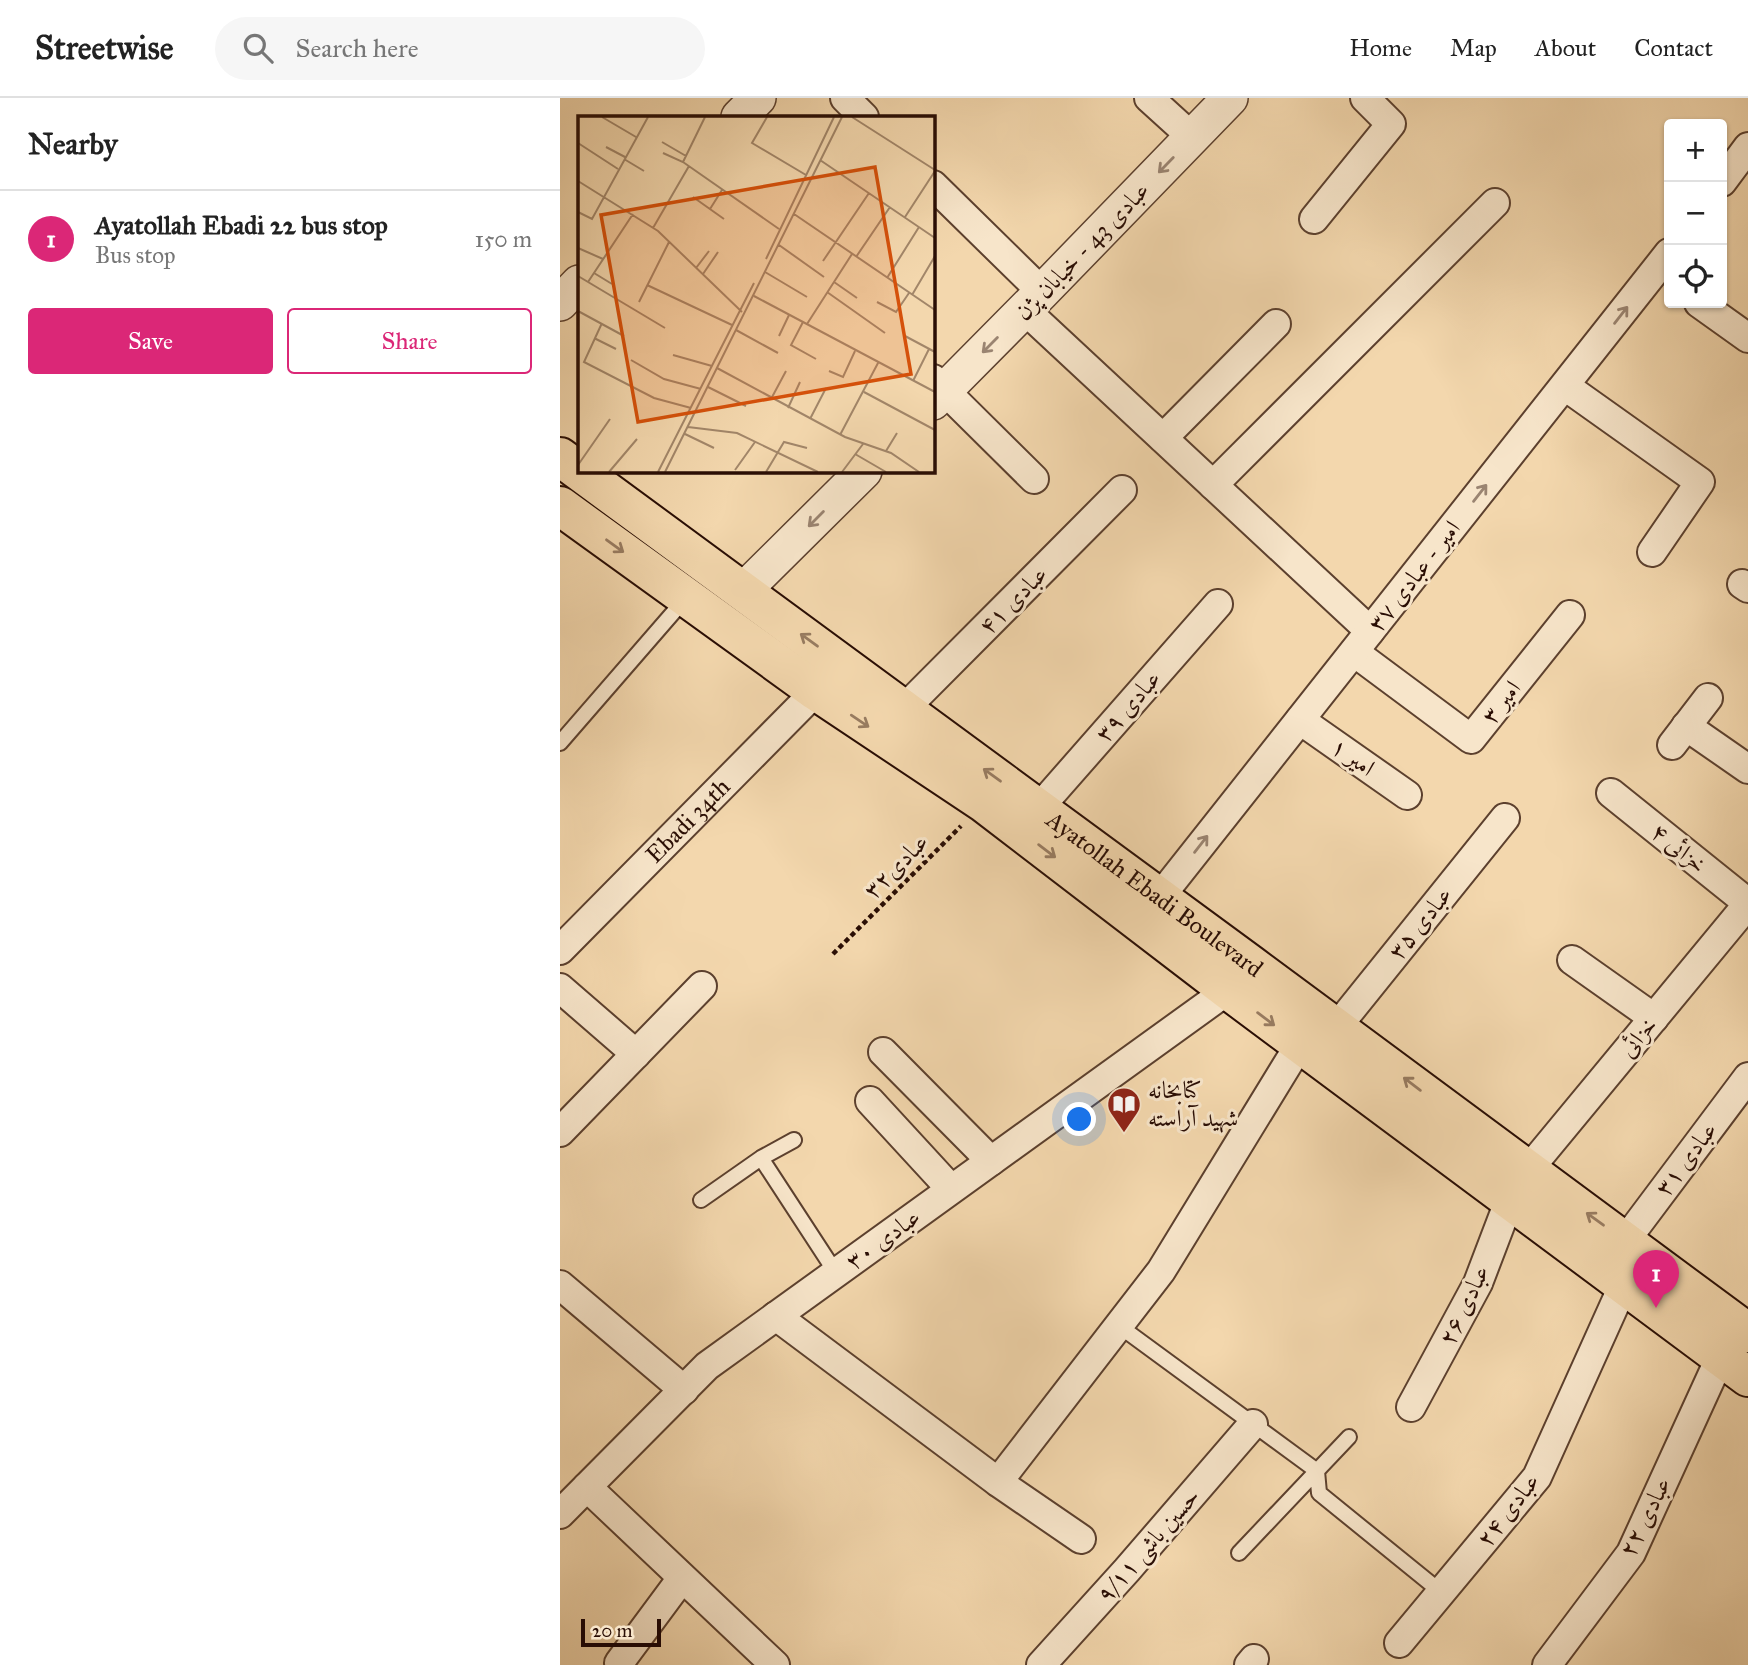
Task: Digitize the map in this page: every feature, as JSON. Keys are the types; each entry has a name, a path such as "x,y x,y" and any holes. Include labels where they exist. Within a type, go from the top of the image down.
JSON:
{"main road":[{"name":"Ayatollah Ebadi Boulevard","path":"560,457 578,470"},
{"name":"Ayatollah Ebadi Boulevard","path":"580,472 1159,898 1240,978 1300,1044 1519,1184 1625,1241 1739,1355"},
{"name":"Ayatollah Ebadi Boulevard","path":"560,506 816,691 1240,978 1336,1028 1519,1184 1624,1284 1739,1355"}],"street":[{"path":"740,116 758,98"},
{"path":"845,98 863,116"},
{"path":"1149,98 1192,137"},
{"name":"عبادی 43 - خیابان پژن","path":"937,391 1034,301 1230,98"},
{"path":"1314,219 1391,124 1365,98"},
{"path":"1723,182 1748,147"},
{"path":"934,185 1034,301 1362,642"},
{"path":"1213,485 1495,203"},
{"name":"امیر - عبادی ۳۷","path":"1159,898 1565,386 1664,269"},
{"path":"560,303 578,284"},
{"path":"1706,308 1748,338"},
{"path":"1163,438 1276,324"},
{"path":"1565,386 1700,482 1652,552"},
{"path":"937,391 1034,479"},
{"path":"743,592 863,472"},
{"name":"عبادی ۴۱","path":"903,710 1122,490"},
{"name":"عبادی ۳۹","path":"1038,809 1218,604"},
{"name":"امیر ۳","path":"1362,642 1471,739 1570,615"},
{"name":"Ebadi 34th","path":"564,940 816,691"},
{"path":"1708,698 1679,735 1748,769"},
{"name":"امیر ۱","path":"1300,720 1407,795"},
{"name":"خزائی ۴","path":"1611,793 1748,903"},
{"name":"عبادی ۳۵","path":"1336,1028 1505,818"},
{"name":"خزائی","path":"1519,1184 1748,903"},
{"path":"1572,960 1654,1018"},
{"name":"عبادی ۳۰","path":"560,1514 707,1366 1240,978"},
{"path":"560,1132 702,986"},
{"path":"560,988 636,1054"},
{"path":"998,1482 1161,1271 1300,1044"},
{"path":"883,1052 992,1161"},
{"name":"عبادی ۳۱","path":"1625,1241 1748,1077"},
{"path":"870,1101 951,1189"},
{"name":"عبادی ۲۶","path":"1411,1407 1478,1283 1519,1184"},
{"name":"عبادی ۲۴","path":"1399,1643 1537,1478 1624,1284"},
{"path":"560,1285 684,1390"},
{"path":"776,1316 998,1482 1081,1539"},
{"name":"عبادی ۲۲","path":"1547,1665 1631,1553 1739,1355"},
{"name":"حسین باشی ۹/۱۱","path":"1041,1665 1253,1424"},
{"path":"587,1487 775,1665"},
{"path":"619,1663 682,1578"}],"lane":[{"path":"560,743 686,597"},
{"path":"701,1200 761,1158 794,1140"},
{"path":"761,1158 836,1273"},
{"path":"1118,1325 1317,1471 1319,1493 1441,1592"},
{"path":"1239,1553 1349,1437"}],"path":[{"name":"عبادی۳۲","path":"833,954 984,803"}],"place":[{"name":"کتابخانه شهید آراسته","path":"1124,1134"},
{"name":"Ayatollah Ebadi 22 bus stop","path":"1656,1308"}]}
